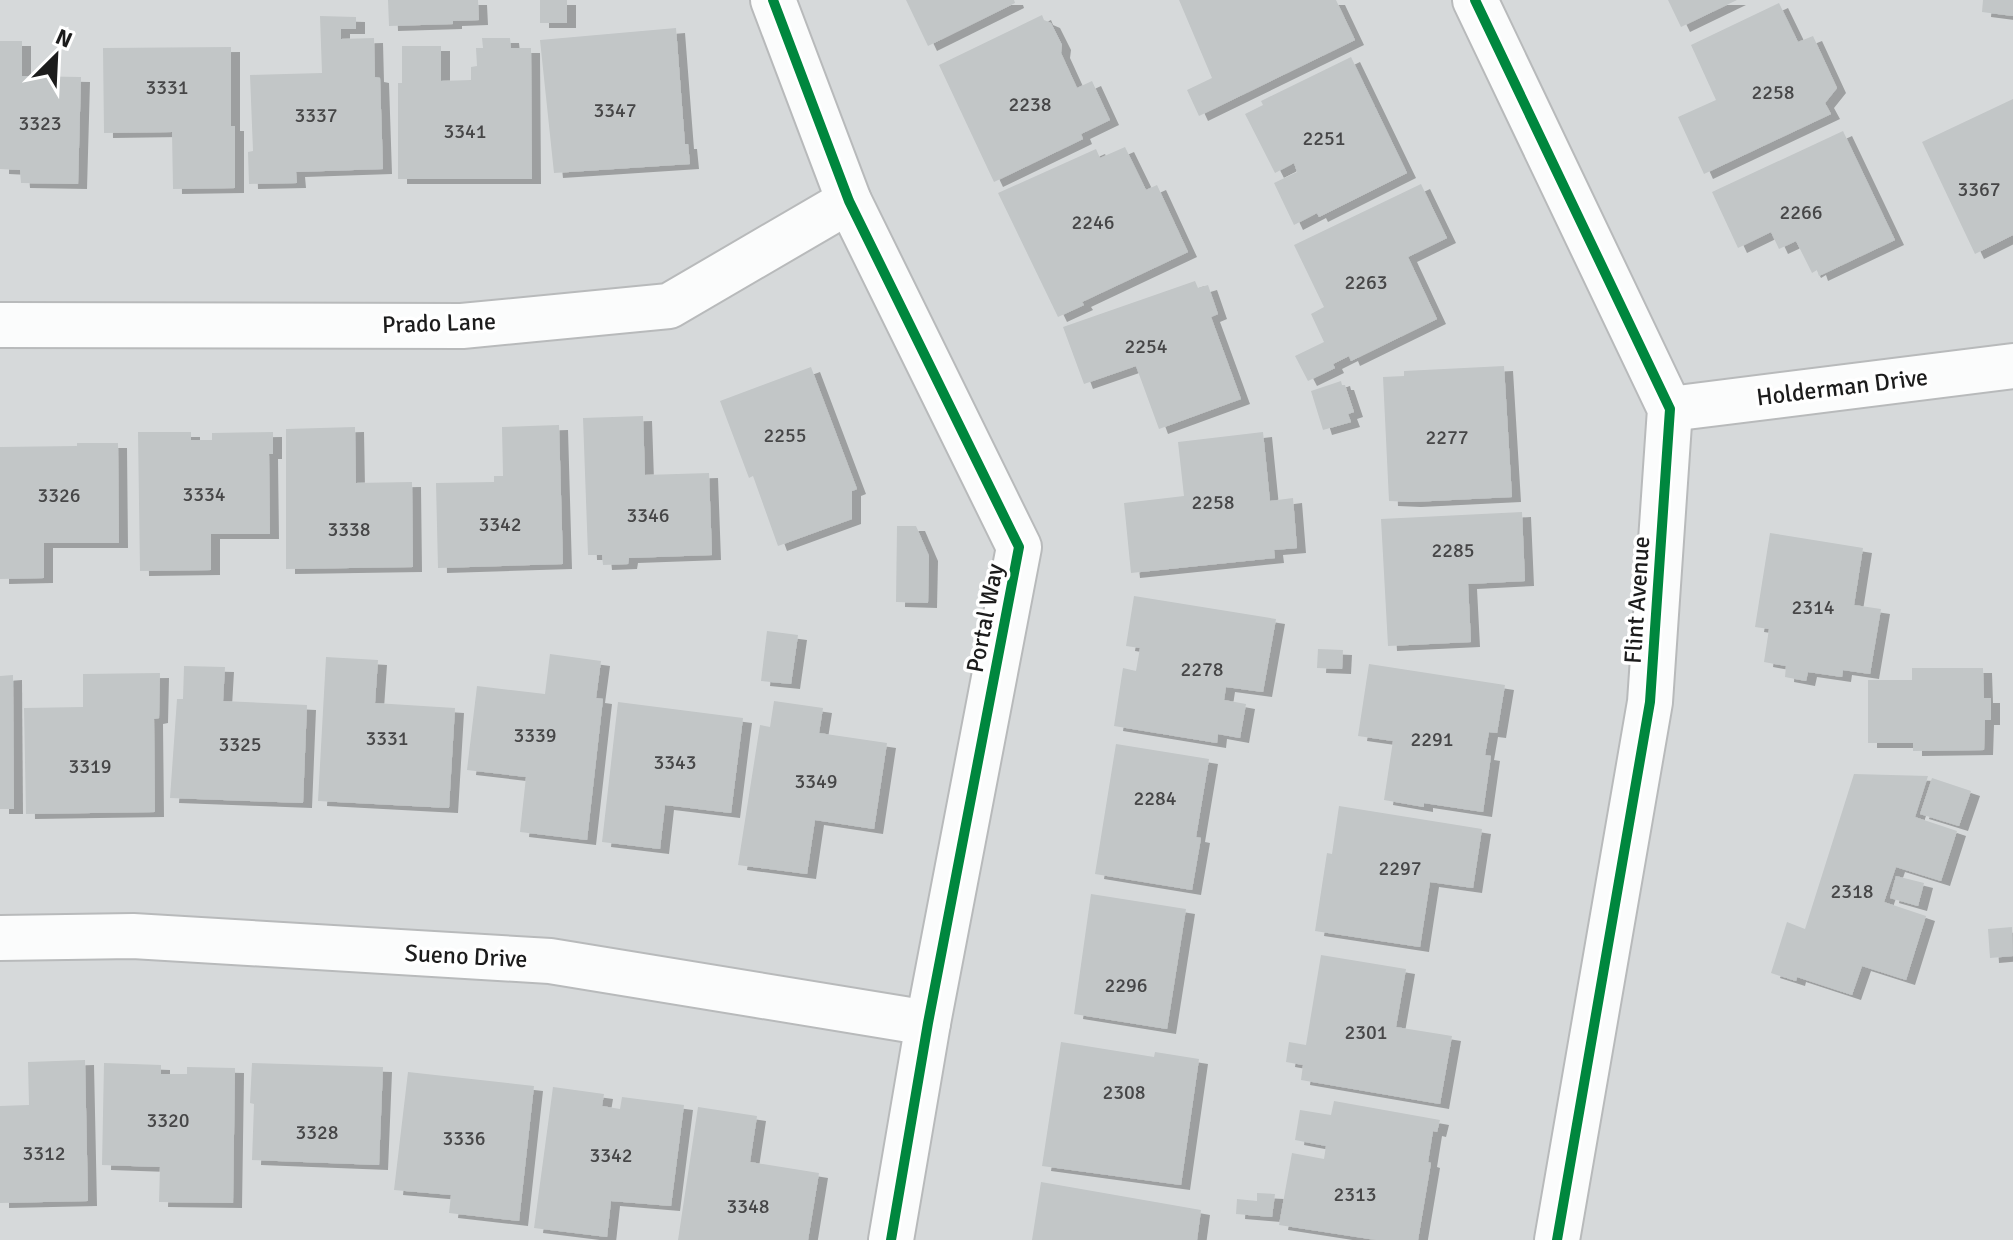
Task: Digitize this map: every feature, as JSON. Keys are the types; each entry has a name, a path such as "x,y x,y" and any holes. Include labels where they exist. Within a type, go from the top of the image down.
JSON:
{"street":[{"name":"Portal Way","path":"773,0 849,201 1019,547 928,1023 891,1240"},
{"name":"Flint Avenue","path":"1475,0 1670,409 1650,702 1557,1240"},
{"name":"Prado Lane","path":"0,325 462,326 669,306 849,201"},
{"name":"Holderman Drive","path":"1670,409 2013,366"},
{"name":"Sueno Drive","path":"0,938 133,936 550,961 928,1023"}],"shaded area":[{"path":"0,0 2013,0 2013,1240 0,1240"}],"building":[{"path":"388,0 478,0 479,20 389,26"},
{"path":"540,0 567,0 567,23 540,23"},
{"path":"906,0 1014,0 1015,3 928,46"},
{"path":"1179,0 1336,0 1355,40 1199,116 1187,90 1212,78"},
{"path":"1668,0 1737,0 1681,27"},
{"path":"1983,0 2013,0 2013,16 1982,12"},
{"path":"1779,3 1798,42 1813,36 1837,88 1825,103 1831,114 1704,174 1678,117 1716,100 1691,45"},
{"path":"1042,15 1044,20 1051,23 1062,45 1061,53 1077,88 1092,81 1110,120 1081,134 1083,139 994,182 939,65"},
{"path":"320,16 356,17 356,29 341,29 341,39 374,38 375,77 380,78 383,169 296,172 297,183 249,184 248,152 253,151 250,75 322,73"},
{"path":"676,28 685,144 688,144 690,164 554,173 540,40"},
{"path":"482,38 510,38 511,48 531,48 532,179 398,179 398,83 402,83 402,46 441,46 441,81 471,80 471,67 477,66 476,48 483,48"},
{"path":"0,41 22,41 22,76 81,77 78,184 21,183 20,170 0,169"},
{"path":"231,47 235,188 173,189 172,132 104,133 103,48"},
{"path":"1351,57 1407,173 1319,217 1317,213 1294,225 1274,183 1297,172 1294,163 1275,173 1245,114 1263,105 1261,101"},
{"path":"2013,99 2013,235 1975,254 1922,142"},
{"path":"1843,131 1895,240 1819,276 1817,270 1812,273 1796,241 1779,249 1771,232 1738,248 1712,192"},
{"path":"1125,147 1146,190 1157,185 1188,252 1082,302 1084,305 1058,317 998,193 1096,149 1100,158"},
{"path":"1421,184 1447,238 1408,257 1437,319 1351,361 1349,356 1333,364 1335,368 1308,381 1295,356 1324,342 1311,314 1324,307 1294,245"},
{"path":"1195,281 1198,288 1208,285 1218,314 1211,317 1241,399 1159,429 1136,366 1084,384 1063,327"},
{"path":"1504,366 1512,497 1389,501 1383,377 1404,376 1404,371"},
{"path":"811,367 857,489 852,491 852,519 778,546 753,476 749,478 720,401"},
{"path":"1341,381 1354,412 1348,414 1351,422 1323,430 1311,391"},
{"path":"643,416 645,475 709,473 712,555 629,558 628,564 603,565 602,555 588,555 583,418"},
{"path":"559,425 563,564 438,568 436,483 494,482 494,476 503,476 502,427"},
{"path":"355,427 356,483 412,482 413,567 286,569 286,429"},
{"path":"138,432 191,432 191,440 212,440 212,433 273,432 273,454 269,454 270,534 211,534 211,570 140,571"},
{"path":"1263,432 1270,501 1293,498 1297,548 1274,550 1275,558 1131,573 1124,503 1184,496 1178,442"},
{"path":"77,443 118,443 119,543 44,543 44,578 0,579 0,447 77,446"},
{"path":"1522,512 1525,581 1468,584 1471,642 1388,646 1381,519"},
{"path":"897,526 916,526 929,556 928,603 896,602"},
{"path":"1770,533 1863,548 1854,605 1881,609 1870,674 1843,670 1842,677 1808,672 1806,681 1785,677 1786,666 1764,662 1769,629 1755,627"},
{"path":"1134,596 1276,619 1263,692 1226,687 1224,700 1246,704 1240,738 1218,734 1217,743 1114,726 1123,668 1136,671 1140,648 1126,646"},
{"path":"767,631 798,635 791,684 761,681"},
{"path":"1318,649 1343,650 1342,669 1317,668"},
{"path":"550,654 601,661 596,698 603,699 587,840 520,832 526,777 467,770 477,686 545,694"},
{"path":"326,657 378,660 375,703 455,708 449,808 318,801"},
{"path":"1369,664 1505,685 1497,733 1489,732 1485,755 1491,756 1483,812 1384,800 1393,741 1358,736"},
{"path":"184,666 225,667 223,701 307,705 303,803 170,798 177,699 183,699"},
{"path":"1912,668 1983,668 1984,698 1991,698 1991,720 1985,720 1984,750 1913,751 1913,743 1868,743 1868,680 1912,680"},
{"path":"160,673 159,718 154,719 155,812 26,814 24,708 83,707 83,674"},
{"path":"13,675 14,809 0,809 0,676"},
{"path":"774,701 823,708 819,733 887,743 874,829 815,820 807,874 738,865 760,725 770,727"},
{"path":"618,702 743,718 731,813 665,805 660,849 602,842"},
{"path":"1116,744 1209,759 1196,837 1201,838 1192,890 1095,874"},
{"path":"1854,774 1928,776 1915,817 1957,831 1941,881 1896,867 1884,902 1926,916 1906,980 1862,966 1852,995 1797,977 1796,981 1771,973 1787,922 1805,929"},
{"path":"1932,778 1971,791 1959,826 1920,814"},
{"path":"1339,806 1482,829 1473,888 1430,882 1420,947 1315,931 1327,853 1332,854"},
{"path":"1896,876 1924,883 1918,906 1890,898"},
{"path":"1091,894 1186,909 1167,1029 1074,1014"},
{"path":"2012,927 2013,956 1990,958 1988,929"},
{"path":"1321,955 1406,969 1396,1027 1452,1036 1440,1104 1301,1080 1303,1065 1286,1062 1289,1042 1306,1045"},
{"path":"1061,1042 1154,1057 1155,1052 1199,1059 1181,1185 1042,1166"},
{"path":"85,1060 88,1201 0,1203 0,1106 29,1105 28,1062"},
{"path":"104,1063 161,1065 161,1074 187,1074 187,1067 235,1068 233,1203 159,1202 160,1167 102,1165"},
{"path":"252,1063 383,1067 379,1165 252,1160"},
{"path":"408,1072 534,1086 519,1221 449,1213 451,1195 394,1190"},
{"path":"553,1087 604,1094 602,1106 620,1109 622,1097 684,1105 671,1206 611,1201 607,1237 534,1228"},
{"path":"1334,1101 1440,1120 1437,1132 1433,1131 1418,1240 1376,1240 1279,1225 1292,1153 1324,1159 1326,1146 1295,1140 1300,1110 1331,1115"},
{"path":"698,1107 757,1116 750,1162 819,1173 808,1240 678,1240"},
{"path":"1041,1182 1201,1210 1197,1240 1032,1240"},
{"path":"1257,1193 1275,1194 1272,1217 1236,1214 1237,1199 1257,1201"}],"cycle path":[{"path":"773,0 849,201 1019,547 928,1023 891,1240"},
{"path":"1475,0 1670,409 1650,702 1557,1240"}]}
